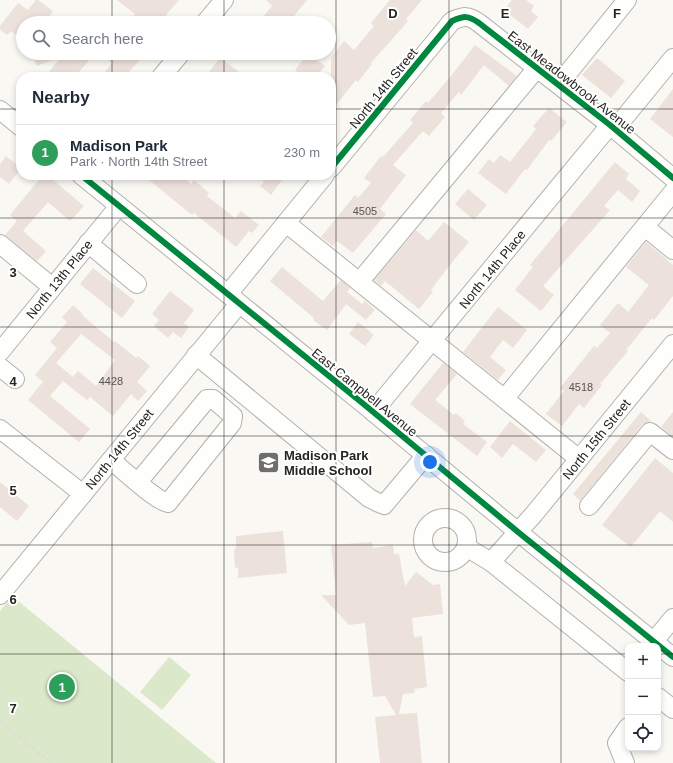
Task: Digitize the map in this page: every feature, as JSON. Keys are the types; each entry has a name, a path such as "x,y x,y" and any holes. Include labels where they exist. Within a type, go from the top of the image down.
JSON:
{"street":[{"path":"211,16 224,0"},
{"path":"559,84 627,0"},
{"name":"East Meadowbrook Avenue","path":"452,21 463,16 472,18 559,84 673,178"},
{"name":"North 14th Street","path":"336,162 452,21"},
{"name":"North 14th Place","path":"374,412 612,127 673,58"},
{"path":"165,72 175,60"},
{"path":"360,282 537,68"},
{"path":"0,110 16,123"},
{"name":"East Campbell Avenue","path":"87,180 374,412 518,532 673,655"},
{"name":"North 14th Street","path":"0,595 196,355 286,223 321,180"},
{"path":"505,398 673,192"},
{"name":"North 13th Place","path":"0,352 118,206"},
{"path":"286,223 579,459"},
{"path":"645,228 673,250"},
{"path":"88,243 136,284"},
{"path":"0,244 52,287"},
{"name":"North 15th Street","path":"491,562 518,532 672,348"},
{"path":"196,355 357,488 379,503 384,504 426,456"},
{"path":"0,367 15,379"},
{"path":"110,460 162,502 168,503 232,423 233,416 213,398 207,399 138,482"},
{"path":"0,429 83,494"},
{"path":"589,506 650,432 673,450"},
{"path":"466,547 491,562 625,670"},
{"path":"654,641 673,618"},
{"path":"661,699 673,709"},
{"path":"625,732 618,743 626,763"}],"path":[{"path":"0,721 51,763"}],"green space":[{"path":"12,596 216,763 0,763 0,611"},
{"path":"169,657 191,675 162,710 140,692"}],"building":[{"path":"36,0 38,0 53,11 49,16 16,16 16,35 11,31 7,35 0,30 0,26 18,3 28,10"},
{"path":"117,0 179,0 166,15 168,16 133,16 135,14"},
{"path":"266,0 307,0 294,16 264,16 272,6"},
{"path":"390,0 422,0 406,19 408,21 371,63 372,64 358,82 356,80 336,105 336,72 331,72 331,60 336,60 336,51 344,41 354,50 374,26 371,23"},
{"path":"512,0 526,0 534,6 531,11 538,17 528,29 504,10"},
{"path":"475,45 517,76 509,86 484,65 461,95 459,92 441,113 445,117 429,136 423,131 393,165 406,175 380,209 386,214 353,253 337,241 333,246 321,237 355,195 358,198 371,183 364,178 381,156 383,157 413,123 410,120 426,101 428,103"},
{"path":"597,58 625,81 611,98 582,75"},
{"path":"34,60 52,60 37,66"},
{"path":"59,60 89,60 79,72 49,72"},
{"path":"108,60 139,60 129,72 105,72 112,63"},
{"path":"218,60 223,60 239,72 209,72"},
{"path":"303,60 317,60 325,66 320,72 298,72 295,70"},
{"path":"673,89 673,137 650,119"},
{"path":"549,108 567,122 551,141 549,140 527,170 525,169 506,194 478,173 489,159 494,163 500,155 510,162 536,129 533,126"},
{"path":"6,156 16,164 16,175 9,184 0,177 0,164"},
{"path":"615,162 629,174 626,179 640,191 632,202 618,190 604,206 610,210 543,286 554,295 541,311 515,290 533,267 530,265"},
{"path":"39,180 53,180 84,206 70,221 48,202 23,231 46,251 37,261 5,235 17,221 10,215"},
{"path":"149,180 187,180 191,184 194,180 209,193 207,196 235,218 241,211 259,225 252,233 249,231 236,247 194,213 192,215"},
{"path":"262,180 282,180 271,195 260,186 264,182"},
{"path":"468,189 487,205 474,220 455,204"},
{"path":"444,222 469,242 431,290 433,292 419,309 385,281 381,286 374,280 416,230 428,241"},
{"path":"646,242 673,265 673,296 654,320 652,318 626,350 628,351 600,384 602,385 584,408 579,404 562,426 546,414 564,391 560,388 594,346 597,348 610,333 600,325 618,303 628,312 649,285 626,267"},
{"path":"282,267 323,301 341,280 350,288 347,292 362,304 365,301 375,310 366,320 346,304 327,330 313,320 314,318 270,281"},
{"path":"93,268 135,301 122,318 80,284"},
{"path":"170,291 194,310 184,323 189,327 181,338 173,332 168,338 154,326 159,320 152,314"},
{"path":"73,305 83,314 82,315 114,342 115,341 136,358 138,356 150,366 137,382 147,391 138,401 131,394 113,416 90,397 87,400 63,381 50,396 90,429 79,442 28,400 43,382 35,375 57,348 50,342 67,322 62,317","holes":["81,334 115,360 96,386 78,371 73,377 56,363"]},
{"path":"498,307 527,330 513,348 503,340 490,357 506,370 498,380 463,352"},
{"path":"358,322 374,335 365,346 349,334"},
{"path":"443,363 457,374 435,400 454,415 456,413 465,421 463,424 487,442 477,456 410,404"},
{"path":"641,412 651,421 642,425 580,501 573,494"},
{"path":"673,412 673,437 661,427"},
{"path":"510,421 546,450 536,462 513,444 502,458 490,447"},
{"path":"655,458 673,473 673,522 660,511 631,547 602,525"},
{"path":"0,482 29,506 17,521 0,507"},
{"path":"283,531 287,573 238,578 238,567 235,568 234,549 236,548 236,536"},
{"path":"372,542 373,548 393,545 394,554 399,554 405,586 416,572 433,585 440,584 443,614 412,618 414,637 422,636 427,687 414,689 415,693 403,694 399,714 417,713 422,763 380,763 375,717 396,715 385,696 373,697 365,623 349,625 321,595 336,595 331,545"}],"cycle path":[{"path":"336,162 452,21 466,17 479,23 610,125 673,178"},
{"path":"87,180 673,657"}],"place":[{"name":"Madison Park Middle School","path":"269,462"},
{"name":"Madison Park","path":"62,687"}]}
